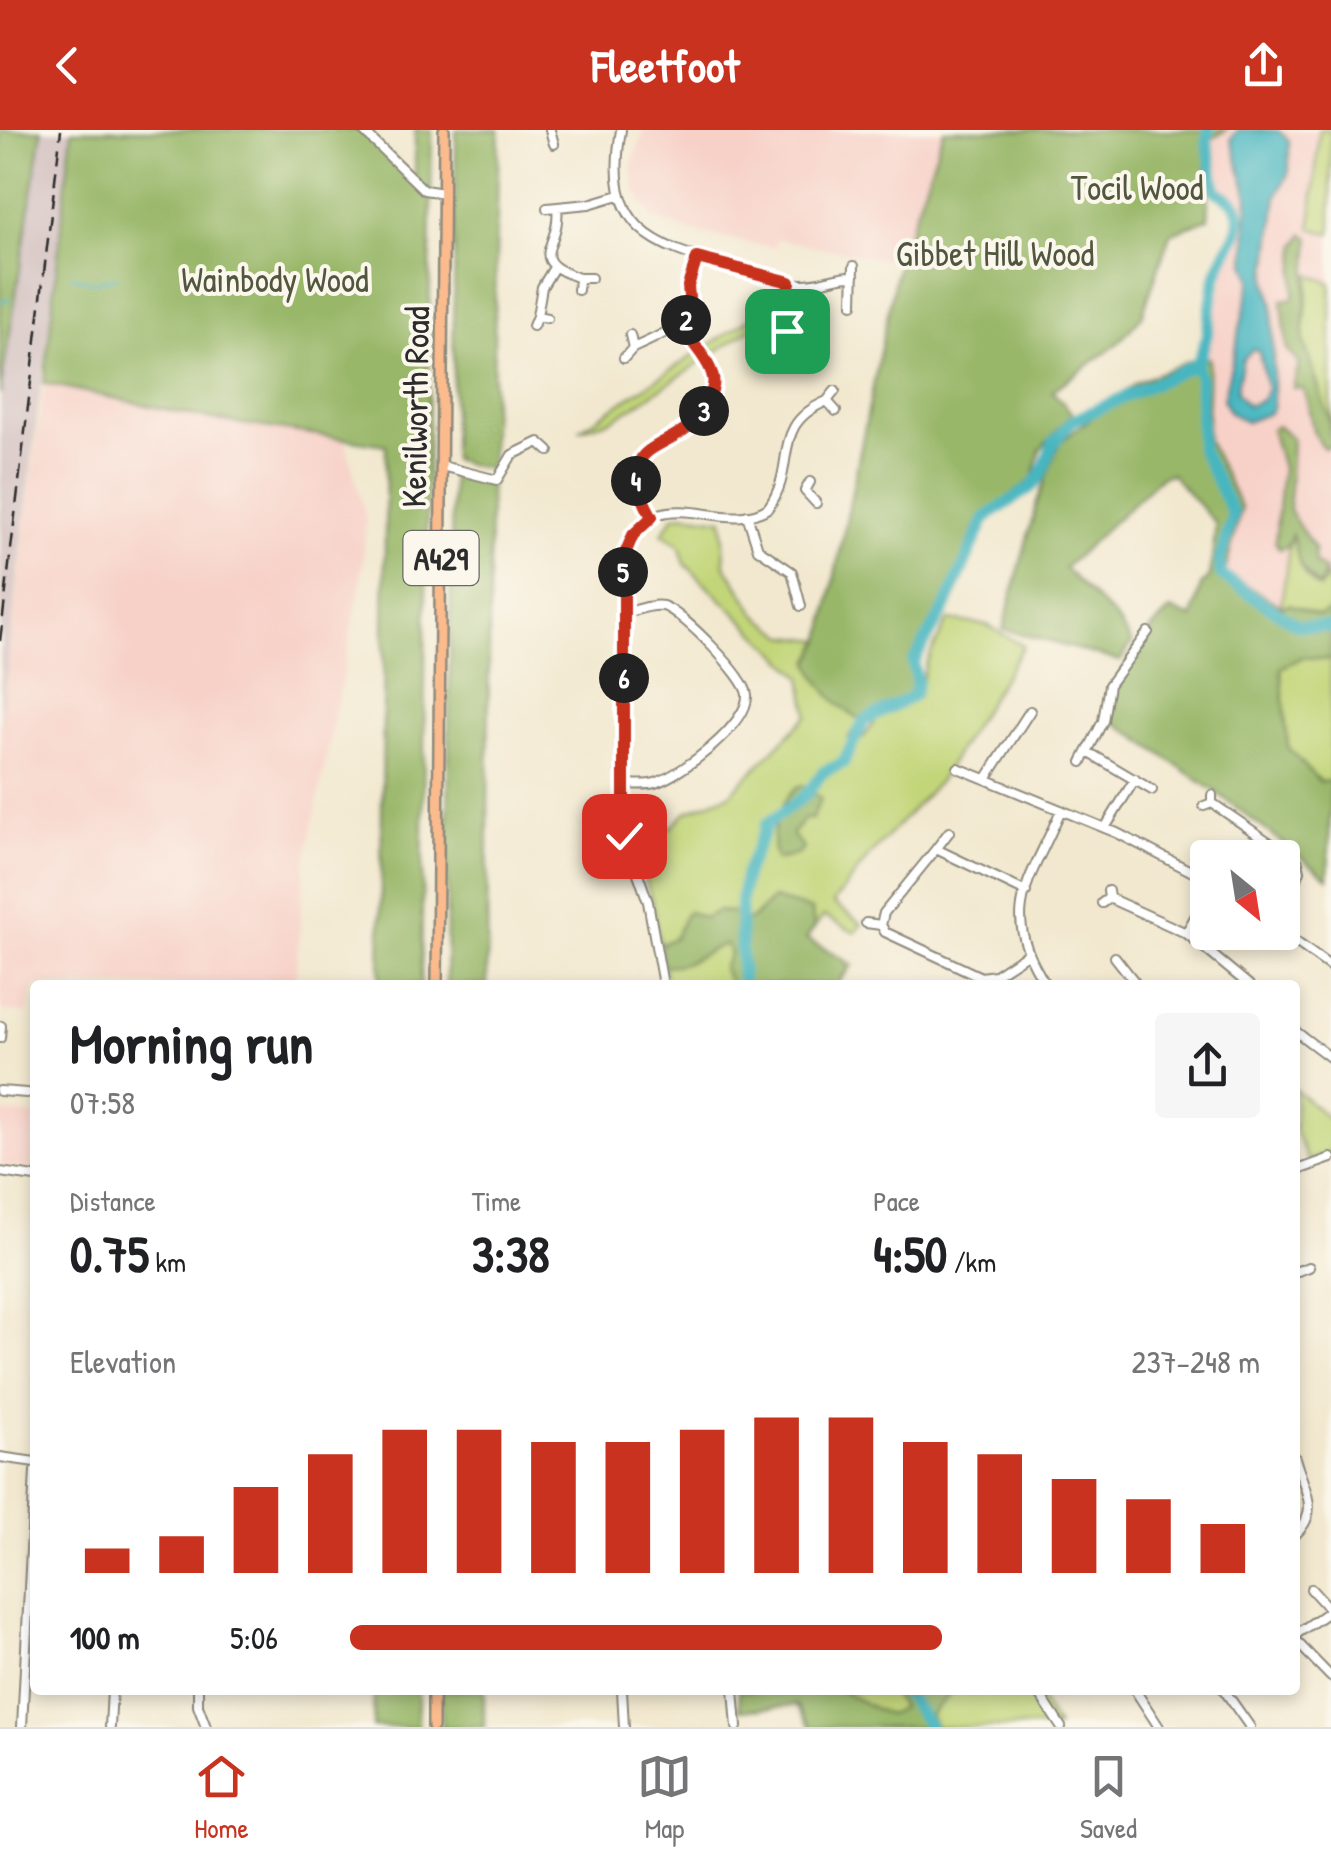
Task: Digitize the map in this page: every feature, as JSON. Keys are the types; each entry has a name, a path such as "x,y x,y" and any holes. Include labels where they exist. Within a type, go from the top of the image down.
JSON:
{"main road":[{"name":"Kenilworth Road","path":"436,980 444,130"},
{"path":"433,1695 434,1727"}],"street":[{"path":"362,130 424,190 444,194"},
{"path":"538,132 550,130 554,144"},
{"path":"621,130 616,166 619,194 628,215 644,234 660,246 790,282 854,271 853,304"},
{"path":"591,278 554,268 546,254 559,227 552,208 619,194"},
{"path":"624,358 633,348 680,326 690,309 688,286 697,258"},
{"path":"533,326 542,317 544,282 554,268"},
{"path":"578,290 580,278"},
{"path":"786,341 783,311 790,282"},
{"path":"770,313 783,311"},
{"path":"652,517 636,486 638,462 650,447 688,430 699,419 714,379 680,326"},
{"path":"630,335 633,348"},
{"path":"714,379 726,376"},
{"path":"662,980 648,902 624,836 624,556 633,535 652,517 677,510 748,515 768,508 781,484 791,428 804,412 828,400 835,391"},
{"path":"828,400 836,411"},
{"path":"699,419 711,426"},
{"path":"442,466 497,480 512,455 550,435"},
{"path":"539,442 549,451"},
{"path":"804,491 810,482"},
{"path":"781,484 804,491 816,503"},
{"path":"748,515 753,540 792,572 800,601 788,602"},
{"path":"624,784 652,784 705,752 743,711 747,700 744,680 676,613 660,606 625,613"},
{"path":"1082,762 1103,722 1114,668 1148,632"},
{"path":"986,779 1032,709"},
{"path":"1088,752 1155,791"},
{"path":"958,768 1106,828 1190,871"},
{"path":"1106,828 1135,779"},
{"path":"1209,801 1266,840"},
{"path":"1043,980 1027,954 1019,923 1026,892 1061,810"},
{"path":"949,832 884,914 881,925 885,932 982,977 995,975 1027,954"},
{"path":"936,849 1026,892"},
{"path":"1106,897 1186,934 1242,980"},
{"path":"866,923 881,925"},
{"path":"1186,934 1190,927"},
{"path":"1300,945 1331,967"},
{"path":"1322,961 1331,950"},
{"path":"1116,957 1133,980"},
{"path":"1123,967 1135,958"},
{"path":"0,1038 2,1026"},
{"path":"1300,1035 1331,1058"},
{"path":"0,1091 26,1093"},
{"path":"1300,1170 1331,1158"},
{"path":"0,1172 30,1176"},
{"path":"1300,1270 1308,1267"},
{"path":"0,1456 30,1461"},
{"path":"1300,1473 1311,1507 1309,1519 1300,1529"},
{"path":"22,1727 30,1569"},
{"path":"1300,1634 1331,1611 1310,1589"},
{"path":"1300,1643 1331,1677"},
{"path":"110,1727 112,1695"},
{"path":"198,1695 206,1727"},
{"path":"622,1695 624,1727"},
{"path":"734,1695 737,1727"},
{"path":"1040,1695 1061,1727"},
{"path":"1137,1695 1159,1727"},
{"path":"1228,1695 1250,1727"}],"shaded area":[{"path":"42,130 72,130 0,727 0,394"},
{"path":"645,130 1331,130 1331,820 1223,574 1230,534 1204,439 1204,366 1225,266 1237,245 1244,214 1232,193 1218,189 899,262 777,239 774,248 688,231 652,217 636,192 631,164"},
{"path":"44,383 210,419 345,440 366,519 361,582 305,864 295,980 30,980 27,1013 0,1011 0,727"},
{"path":"0,1112 30,1115 30,1169 0,1165"}],"green space":[{"path":"0,130 42,130 0,394"},
{"name":"Wainbody Wood","path":"72,130 362,130 415,180 415,130 432,130 421,980 380,980 386,445 210,419 44,383"},
{"path":"456,130 499,130 491,470 452,460"},
{"name":"Gibbet Hill Wood","path":"944,130 1227,130 1205,143 1209,218 1170,234 1142,316 1116,345 1052,391 1072,413 1040,450 1033,479 981,517 941,609 909,662 915,684 912,696 863,720 830,696 810,662 822,640 898,263"},
{"path":"1319,130 1331,130 1331,234 1311,228"},
{"path":"1304,234 1310,238 1303,340 1329,419 1331,446 1324,448 1315,435 1302,388 1293,388 1299,364 1287,350 1282,300 1294,298 1297,245"},
{"path":"1310,274 1331,283 1331,428 1303,340"},
{"path":"766,308 767,318 633,407 611,420 579,430"},
{"path":"1196,358 1209,358 1207,439 1241,509 1225,573 1283,607 1289,604 1319,616 1331,611 1331,660 1303,657 1281,668 1288,748 1320,782 1331,781 1328,878 1300,856 1300,840 1279,840 1109,718 1116,687 1138,645 1171,610 1192,618 1201,585 1210,577 1216,524 1171,474 1162,476 1064,568 1118,621 1132,643 1120,661 1003,629 1037,502 1059,443 1137,382"},
{"path":"1277,426 1292,438 1289,511 1314,548 1315,563 1325,570 1320,588 1300,566 1292,534 1287,546 1280,549 1275,542 1282,468 1271,429"},
{"path":"452,475 490,485 487,980 446,980"},
{"path":"674,516 723,519 725,565 757,615 786,636 822,640 810,662 850,714 863,720 849,736 848,746 863,738 877,719 918,698 926,663 948,620 987,625 1023,646 940,780 870,855 833,903 862,924 855,933 824,916 806,938 853,965 840,980 666,980 653,903 631,842 672,827 686,812 730,794 808,715 802,677 685,564 679,544 662,534"},
{"path":"1291,533 1304,574 1316,587 1325,583 1326,575 1331,584 1331,611 1319,616 1281,605"},
{"path":"1303,657 1331,660 1331,781 1320,782 1288,748 1280,668"},
{"path":"802,785 821,798 812,819 804,819 792,834 803,848 799,854 777,860 773,841 777,818 787,798"},
{"path":"773,899 812,910 814,928 806,939 846,961 848,969 840,980 728,980 723,968 730,953 726,944 688,962 663,965 660,945 675,937 687,911 705,918 717,911 738,913 741,922 752,919"},
{"path":"1300,1093 1331,1121 1331,1152 1308,1161 1300,1143"},
{"path":"374,1695 418,1695 418,1727 373,1727"},
{"path":"442,1695 484,1695 484,1727 441,1727"},
{"path":"739,1695 1037,1695 1057,1727 811,1727 797,1705 740,1710"},
{"path":"739,1695 849,1695 888,1715 901,1707 894,1695 949,1695 929,1715 937,1727 811,1727 797,1705 740,1710"}],"water":[{"path":"1237,130 1279,131 1289,141 1289,172 1277,196 1267,280 1273,306 1273,406 1269,413 1246,422 1229,412 1223,399 1252,278 1246,264 1248,196 1231,139","holes":["1253,349 1259,352 1267,389 1262,400 1247,406 1236,392 1243,359"]}],"waterway":[{"path":"742,980 743,889 766,825 806,795 823,772 843,763 864,721 913,696 917,684 913,662 945,608 985,518 1031,487 1041,475 1053,443 1072,421 1196,364 1206,340 1217,275 1240,219 1236,204 1216,191 1207,141 1209,130"},
{"path":"71,276 93,282 117,277"},
{"path":"0,301 10,299"},
{"path":"1196,364 1200,379 1201,449 1233,514 1220,560 1221,575 1297,625 1331,627"},
{"path":"907,1695 930,1727"}],"railway":[{"path":"0,641 61,130"}],"route":[{"path":"624,836 624,556 633,535 652,517 636,486 638,462 650,447 688,430 699,419 712,392 714,379 708,366 680,326 690,309 688,286 697,258 772,274 790,282 783,311 787,331"}],"park label":[{"name":"Tocil Wood","path":"1137,187"}]}
